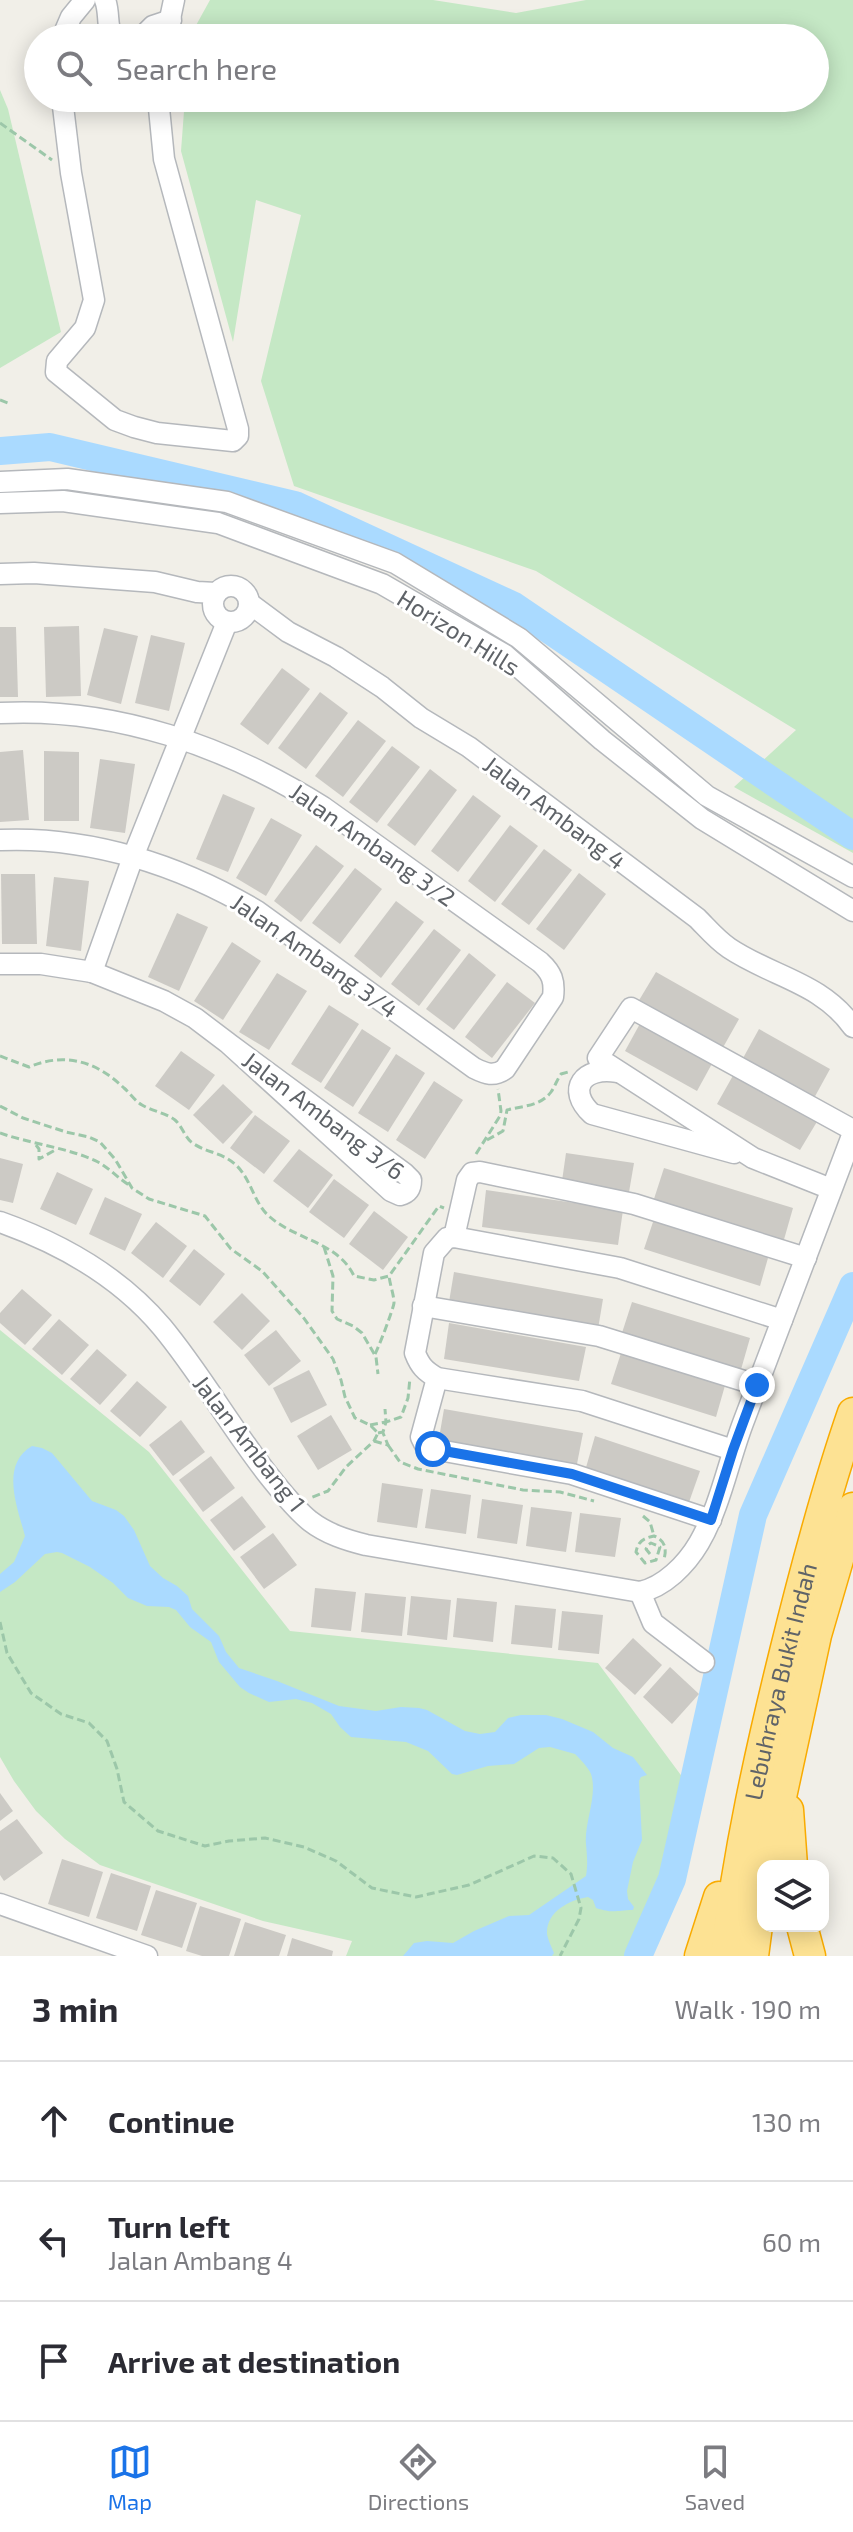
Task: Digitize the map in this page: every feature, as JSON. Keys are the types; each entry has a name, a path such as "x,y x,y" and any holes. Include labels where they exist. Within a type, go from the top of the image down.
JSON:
{"highway":[{"name":"Lebuhraya Bukit Indah","path":"726,1956 732,1900 756,1768 819,1518 853,1413"},
{"name":"Lebuhraya Bukit Indah","path":"767,1860 816,1635 853,1508"},
{"path":"792,1860 788,1816 793,1732"},
{"path":"700,1956 756,1768"},
{"path":"753,1956 757,1926"},
{"path":"804,1932 810,1956"}],"street":[{"path":"68,24 85,0"},
{"path":"105,0 110,24"},
{"path":"170,19 180,0"},
{"path":"64,112 71,173 94,300 85,328 57,361 56,372 115,420 157,433 233,441 238,436 238,429 164,159 159,112"},
{"name":"Horizon Hills","path":"0,482 67,479 227,502 395,563 519,638 707,796 853,877"},
{"name":"Horizon Hills","path":"0,503 63,501 218,523 382,584 505,655 602,740 702,819 853,911"},
{"path":"0,574 34,573 155,582 216,593"},
{"path":"236,586 245,593 249,609 238,621 227,622 214,611 216,593 225,587 236,586"},
{"name":"Jalan Ambang 4","path":"249,603 288,632 359,672 421,718 469,747 697,918 726,946 816,992 837,1007 853,1027"},
{"path":"92,972 133,857 227,622"},
{"name":"Jalan Ambang 3/2","path":"0,713 28,712 110,719 182,738 254,768 290,786 336,816 551,972 553,997 505,1069 498,1074 486,1074"},
{"name":"Jalan Ambang 3/4","path":"0,840 32,838 85,844 190,876 226,893 257,911 486,1074"},
{"name":"Jalan Ambang 3/6","path":"0,964 41,964 92,972 164,1001 195,1018 404,1173 411,1180 407,1193 400,1195 391,1191 228,1043"},
{"path":"704,1662 653,1623 640,1592 652,1590 683,1565 711,1520 733,1450 853,1132 631,1008 598,1058 753,1158"},
{"path":"621,1073 602,1069 591,1072 582,1081 579,1094 583,1106 592,1114 753,1158 831,1189"},
{"path":"454,1237 467,1180 472,1173 480,1172 634,1204 806,1258"},
{"name":"Jalan Ambang 1","path":"0,1222 39,1236 91,1263 128,1293 162,1327 257,1461 295,1508 312,1523 332,1534 366,1545 640,1592"},
{"path":"733,1450 582,1401 437,1378 426,1372 415,1353 434,1253 447,1238 454,1237 620,1268 782,1320"},
{"path":"423,1306 599,1336 757,1385"},
{"path":"437,1378 421,1437 425,1445 572,1474 711,1520"},
{"path":"0,1904 147,1956"}],"path":[{"path":"0,123 71,173"},
{"path":"0,400 8,403"},
{"path":"0,1056 29,1067 46,1060 71,1059 110,1077 138,1102 177,1121 193,1144 233,1162 246,1177 265,1213 287,1228"},
{"path":"484,1142 503,1131 507,1110 535,1104 543,1099 561,1074 573,1073 582,1081"},
{"path":"0,1106 23,1118 100,1142 115,1159 132,1188"},
{"path":"0,1133 100,1163 149,1199 205,1216 231,1249 262,1271 303,1317 333,1359 355,1418 380,1433 400,1462 418,1469 523,1490 560,1492 599,1502"},
{"path":"36,1145 39,1159 58,1149"},
{"path":"324,1247 333,1276 332,1311 337,1319 362,1333 375,1354 378,1374"},
{"path":"375,1354 381,1346 381,1338 394,1305 389,1276"},
{"path":"295,1508 303,1498 312,1498 328,1491 346,1467 374,1441 386,1422 385,1409"},
{"path":"370,1425 386,1422"},
{"path":"374,1441 388,1445"},
{"path":"641,1515 650,1522 654,1536"},
{"path":"650,1554 646,1549 648,1545 660,1547 656,1560 645,1563 636,1552 637,1548 642,1540 654,1536 660,1538 667,1550 663,1563"},
{"path":"0,1622 7,1653 31,1693 61,1714 89,1723 107,1741 124,1802 158,1831 205,1846 265,1838 304,1847 336,1861 372,1888 416,1897 469,1885 534,1856 553,1858 571,1874 581,1908 579,1919 560,1956"}],"green space":[{"path":"210,0 433,0 516,13 586,0 853,0 853,853 734,787 796,730 536,571 294,486 261,381 301,215 256,200 233,342 181,151 184,112 829,112 829,24 197,24"},
{"path":"0,90 8,109 61,332 0,368"},
{"path":"0,1330 149,1452 290,1631 598,1663 686,1782 662,1892 639,1956 346,1956 352,1941 263,1921 100,1865 65,1839 36,1811 0,1757"}],"water":[{"path":"32,1446 52,1453 92,1501 124,1516 134,1530 150,1566 188,1596 192,1609 219,1636 226,1652 239,1668 339,1706 376,1711 419,1708 465,1731 480,1734 495,1732 508,1718 546,1715 593,1732 613,1748 633,1757 647,1775 639,1781 642,1840 633,1862 627,1891 633,1910 596,1908 588,1897 566,1904 550,1919 548,1926 552,1956 403,1956 414,1943 453,1943 509,1916 529,1915 586,1876 586,1836 593,1791 588,1769 575,1754 550,1747 539,1748 514,1764 488,1766 457,1775 452,1774 428,1751 406,1742 351,1737 331,1714 312,1703 296,1699 269,1702 249,1693 219,1662 211,1642 190,1627 176,1610 147,1606 128,1598 90,1567 62,1553 45,1554 0,1592 0,1574 14,1562 25,1536 15,1499 14,1475 22,1454"}],"building":[{"path":"79,626 81,696 46,697 44,627"},
{"path":"0,627 16,627 18,697 0,697"},
{"path":"104,628 138,636 121,704 87,695"},
{"path":"151,635 185,643 169,711 135,703"},
{"path":"282,668 310,689 268,745 240,724"},
{"path":"320,692 348,713 306,769 278,748"},
{"path":"358,720 386,741 343,797 315,776"},
{"path":"392,746 420,767 377,823 349,802"},
{"path":"23,750 29,820 0,822 0,752"},
{"path":"44,751 79,752 79,821 44,821"},
{"path":"100,759 135,764 125,833 90,828"},
{"path":"430,769 457,790 415,846 387,825"},
{"path":"223,794 255,808 228,872 196,859"},
{"path":"473,795 501,816 458,872 431,851"},
{"path":"271,818 302,835 266,896 236,878"},
{"path":"510,825 538,846 495,902 468,881"},
{"path":"316,845 344,866 301,922 274,901"},
{"path":"544,849 572,870 529,925 501,904"},
{"path":"355,868 382,889 340,944 312,923"},
{"path":"579,873 606,894 564,950 536,929"},
{"path":"1,874 35,874 37,944 2,944"},
{"path":"54,877 89,881 81,951 46,946"},
{"path":"396,901 424,922 381,978 354,956"},
{"path":"177,913 208,927 179,991 148,977"},
{"path":"434,929 461,950 419,1006 391,984"},
{"path":"232,942 261,961 223,1020 194,1001"},
{"path":"469,953 496,975 454,1030 426,1009"},
{"path":"656,972 739,1019 721,1051 638,1002"},
{"path":"277,973 307,991 269,1050 239,1032"},
{"path":"507,982 535,1003 492,1058 465,1037"},
{"path":"329,1005 359,1024 321,1083 291,1064"},
{"path":"642,1020 714,1060 697,1091 625,1051"},
{"path":"362,1029 391,1048 353,1107 324,1088"},
{"path":"759,1029 830,1069 813,1100 742,1060"},
{"path":"181,1051 215,1075 189,1110 155,1086"},
{"path":"396,1054 425,1073 388,1132 358,1113"},
{"path":"735,1072 818,1120 800,1150 717,1104"},
{"path":"434,1081 463,1100 425,1159 396,1140"},
{"path":"223,1084 253,1112 223,1144 193,1115"},
{"path":"255,1115 290,1141 264,1174 230,1148"},
{"path":"299,1149 333,1175 308,1208 273,1181"},
{"path":"566,1153 634,1163 628,1198 561,1188"},
{"path":"0,1158 23,1164 13,1203 0,1200"},
{"path":"664,1168 793,1208 783,1243 653,1202"},
{"path":"57,1172 93,1189 76,1225 40,1209"},
{"path":"334,1179 369,1205 344,1238 309,1212"},
{"path":"486,1190 623,1210 618,1245 482,1227"},
{"path":"105,1197 142,1214 125,1251 89,1234"},
{"path":"374,1211 408,1237 383,1270 349,1244"},
{"path":"655,1216 770,1251 760,1286 644,1249"},
{"path":"156,1222 187,1246 163,1278 131,1253"},
{"path":"194,1249 225,1274 200,1306 169,1281"},
{"path":"454,1272 603,1299 597,1335 448,1308"},
{"path":"22,1289 52,1315 25,1345 0,1323 0,1313"},
{"path":"242,1293 270,1321 242,1350 213,1322"},
{"path":"632,1302 750,1338 740,1373 621,1336"},
{"path":"59,1319 89,1345 62,1375 32,1349"},
{"path":"449,1323 586,1347 579,1381 444,1359"},
{"path":"276,1330 301,1361 269,1386 244,1355"},
{"path":"97,1349 127,1375 100,1405 70,1379"},
{"path":"622,1350 726,1382 716,1417 611,1384"},
{"path":"309,1370 327,1405 291,1423 273,1388"},
{"path":"137,1381 167,1407 140,1437 110,1411"},
{"path":"444,1409 583,1433 576,1469 438,1444"},
{"path":"331,1415 352,1450 318,1470 297,1436"},
{"path":"181,1420 205,1452 173,1476 149,1445"},
{"path":"595,1436 700,1471 688,1505 585,1471"},
{"path":"211,1456 235,1488 203,1512 179,1480"},
{"path":"382,1483 423,1489 417,1528 377,1522"},
{"path":"431,1489 471,1495 466,1534 425,1528"},
{"path":"242,1496 266,1527 234,1551 210,1520"},
{"path":"482,1499 523,1505 517,1544 477,1538"},
{"path":"531,1507 572,1512 566,1552 526,1546"},
{"path":"580,1513 621,1518 615,1557 575,1552"},
{"path":"273,1533 297,1565 264,1589 240,1557"},
{"path":"315,1588 356,1592 351,1631 311,1627"},
{"path":"365,1593 406,1597 402,1636 361,1632"},
{"path":"411,1596 451,1600 447,1640 407,1635"},
{"path":"457,1598 497,1602 493,1642 453,1637"},
{"path":"515,1605 556,1609 552,1648 511,1644"},
{"path":"562,1611 603,1615 599,1654 558,1650"},
{"path":"633,1638 662,1665 635,1695 605,1668"},
{"path":"670,1667 699,1694 672,1724 643,1697"},
{"path":"0,1793 13,1811 0,1821"},
{"path":"17,1819 43,1853 4,1881 0,1875 0,1831"},
{"path":"62,1859 103,1872 89,1917 48,1904"},
{"path":"111,1873 151,1886 137,1931 96,1918"},
{"path":"156,1890 197,1903 182,1948 141,1935"},
{"path":"200,1906 241,1919 229,1956 202,1956 186,1951"},
{"path":"245,1922 286,1935 279,1956 234,1956"},
{"path":"292,1938 333,1951 332,1956 287,1956"}],"waterway":[{"path":"0,451 50,447 295,505 514,606 853,836"},
{"path":"638,1956 672,1879 753,1515 853,1286"}],"route":[{"path":"433,1449 572,1474 711,1520 757,1385"}]}
